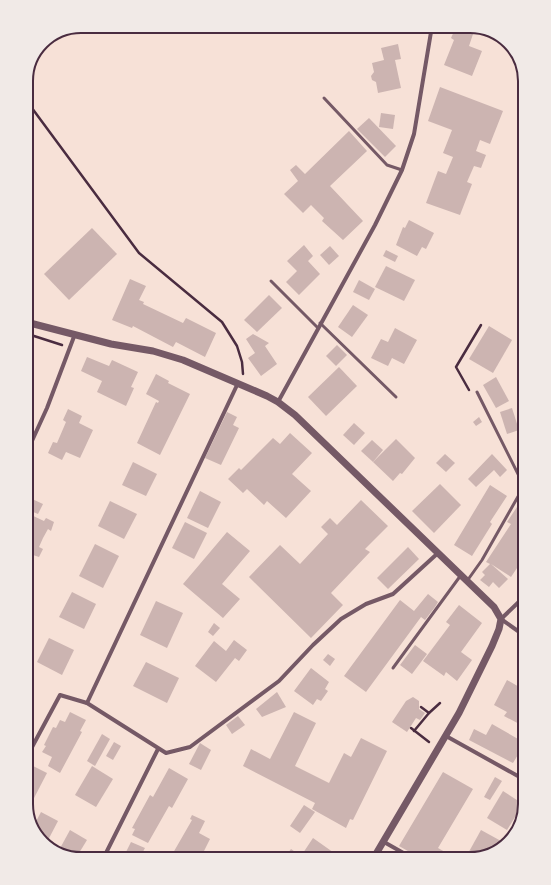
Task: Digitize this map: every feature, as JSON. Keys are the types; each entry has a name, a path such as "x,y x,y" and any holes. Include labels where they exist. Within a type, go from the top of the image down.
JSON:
{"street":[{"path":"278,402 375,225 402,170 414,134 430,33"},
{"path":"33,324 111,344 153,351 176,358 278,402 296,415 494,607 501,619 518,631"},
{"path":"33,437 75,334"},
{"path":"87,702 241,385"},
{"path":"33,744 60,695 87,702 166,753 190,747 280,681 313,645 341,618 366,604 393,594 438,554"},
{"path":"378,852 446,736 492,646 499,629 501,619 518,603"},
{"path":"446,736 518,776"},
{"path":"107,852 158,749"},
{"path":"384,842 402,852"}],"lane":[{"path":"324,98 387,164 402,170"},
{"path":"271,281 318,328"},
{"path":"320,323 396,397"},
{"path":"477,392 518,474"},
{"path":"467,581 482,560 518,497"},
{"path":"392,668 461,575"}],"path":[{"path":"33,109 139,253 222,322 237,346 242,362 241,385"},
{"path":"477,392 470,391 456,367 482,325"},
{"path":"33,336 71,347"},
{"path":"414,731 429,713 440,703"},
{"path":"420,707 429,713"},
{"path":"410,728 431,743"}],"building":[{"path":"453,33 473,34 469,46 482,51 472,76 444,65 454,40 451,38"},
{"path":"398,44 401,59 395,60 401,88 378,93 376,82 372,80 371,76 374,72 372,63 384,60 381,48"},
{"path":"440,87 503,111 490,144 480,140 476,151 486,155 481,168 474,166 467,182 472,184 460,215 426,203 438,171 446,174 453,157 443,153 452,130 428,121"},
{"path":"381,113 395,115 393,129 379,127"},
{"path":"369,118 396,146 385,157 357,129"},
{"path":"349,131 367,151 330,186 363,221 343,240 322,221 324,218 311,205 303,213 284,194 298,181 290,170 296,165 305,174"},
{"path":"409,220 434,233 426,249 422,247 417,256 396,245 403,227 405,228"},
{"path":"92,228 117,254 69,300 44,274"},
{"path":"304,245 313,256 308,261 320,274 299,295 286,282 297,271 287,261"},
{"path":"330,246 339,256 329,265 320,255"},
{"path":"386,250 398,256 395,262 383,256"},
{"path":"386,266 415,280 404,301 375,287"},
{"path":"130,279 146,286 139,300 144,302 143,304 183,323 186,318 216,333 205,357 176,342 173,347 133,326 132,328 112,320"},
{"path":"359,280 375,289 369,300 353,292"},
{"path":"269,295 282,308 257,332 244,320"},
{"path":"353,305 368,315 352,337 338,327"},
{"path":"489,326 512,340 493,373 469,359"},
{"path":"395,328 417,340 404,364 392,358 388,366 371,358 381,339 388,342"},
{"path":"253,334 269,343 265,346 277,364 261,376 248,358 255,353 246,339"},
{"path":"337,345 347,355 336,366 326,356"},
{"path":"87,357 109,366 112,360 138,372 131,387 134,388 126,406 97,392 102,381 81,371"},
{"path":"339,367 357,386 326,416 308,397"},
{"path":"156,374 169,381 168,383 190,394 160,455 137,443 156,402 158,403 159,401 146,394"},
{"path":"496,377 509,401 496,408 483,385"},
{"path":"512,408 518,430 507,434 500,412"},
{"path":"68,409 82,416 79,423 93,430 80,458 66,452 62,460 48,453 53,442 57,443 66,422 63,420"},
{"path":"227,412 237,417 233,425 239,428 221,465 205,458"},
{"path":"479,417 482,422 476,426 473,422"},
{"path":"354,423 365,433 354,445 343,435"},
{"path":"290,433 312,453 292,474 311,491 286,518 267,501 264,505 247,489 243,493 228,479 239,468 241,470 273,438 280,444"},
{"path":"396,439 415,458 402,474 400,473 393,481 373,462"},
{"path":"372,440 383,450 373,462 361,451"},
{"path":"445,454 455,463 446,472 436,463"},
{"path":"492,454 507,470 500,477 494,470 476,487 468,479"},
{"path":"133,462 157,474 146,496 122,485"},
{"path":"440,484 461,505 434,533 412,511"},
{"path":"490,485 507,496 490,522 492,524 472,556 454,545"},
{"path":"200,491 221,502 208,528 187,518"},
{"path":"33,499 43,504 38,514 33,512"},
{"path":"361,500 388,526 365,549 370,552 331,593 343,605 311,638 249,577 280,545 300,564 328,534 321,527 330,518 337,525"},
{"path":"110,501 137,514 124,539 98,526"},
{"path":"518,506 518,566 511,577 491,564 508,579 499,588 493,582 489,587 480,580 485,575 482,572 490,564 486,562 511,524 507,522"},
{"path":"33,516 44,521 46,518 54,522 51,531 48,529 39,547 43,549 39,557 33,555"},
{"path":"185,522 207,533 194,559 172,548"},
{"path":"227,532 250,551 222,584 240,599 223,618 183,584"},
{"path":"95,544 119,556 103,588 79,576"},
{"path":"408,547 419,559 388,589 377,578"},
{"path":"72,592 96,604 84,629 59,617"},
{"path":"428,594 438,602 435,607 425,620 421,617 366,692 344,676 400,600 414,611"},
{"path":"156,601 183,613 167,648 140,635"},
{"path":"459,605 482,623 461,652 472,660 457,681 446,672 444,676 423,661 450,625 446,622"},
{"path":"214,623 220,628 213,636 208,632"},
{"path":"49,638 74,650 62,675 37,662"},
{"path":"234,640 247,650 239,661 235,658 216,682 195,666 214,641 226,651"},
{"path":"415,645 427,654 412,674 400,665"},
{"path":"328,654 335,659 330,666 323,660"},
{"path":"146,662 179,678 167,703 133,686"},
{"path":"311,668 329,682 325,689 328,691 321,701 317,699 313,705 294,691"},
{"path":"507,680 518,686 518,723 504,716 507,712 494,705"},
{"path":"277,692 286,707 262,717 256,709"},
{"path":"413,697 419,701 419,709 425,713 420,720 416,718 407,732 392,722 406,701"},
{"path":"70,712 86,720 80,731 82,732 60,773 48,766 52,757 42,752 46,746 44,745 53,727 56,728 60,720 65,722"},
{"path":"294,712 316,723 295,766 329,783 344,753 351,757 361,738 387,751 353,820 350,819 346,828 312,809 315,803 243,766 251,749 270,759"},
{"path":"238,716 245,725 232,734 226,725"},
{"path":"492,724 518,739 518,755 513,763 469,740 474,729 486,735"},
{"path":"102,734 110,739 95,766 87,761"},
{"path":"114,742 121,746 113,760 106,756"},
{"path":"200,743 211,750 201,770 189,764"},
{"path":"33,766 47,773 33,800"},
{"path":"92,766 113,779 96,807 75,795"},
{"path":"169,768 188,779 172,808 169,806 148,843 132,835 135,829 132,828 150,795 153,797"},
{"path":"443,772 473,789 438,848 445,852 410,852 399,846"},
{"path":"495,777 502,781 490,800 484,797"},
{"path":"503,791 518,801 516,815 507,830 487,818"},
{"path":"304,805 315,812 300,833 290,826"},
{"path":"41,812 58,821 49,839 41,830 36,820"},
{"path":"192,815 205,821 199,833 210,839 204,852 174,852 192,820 190,819"},
{"path":"70,830 87,840 80,852 61,847"},
{"path":"481,830 500,841 491,847 479,851 469,852"},
{"path":"313,838 333,852 304,852"},
{"path":"131,842 145,848 143,852 126,852"}]}
